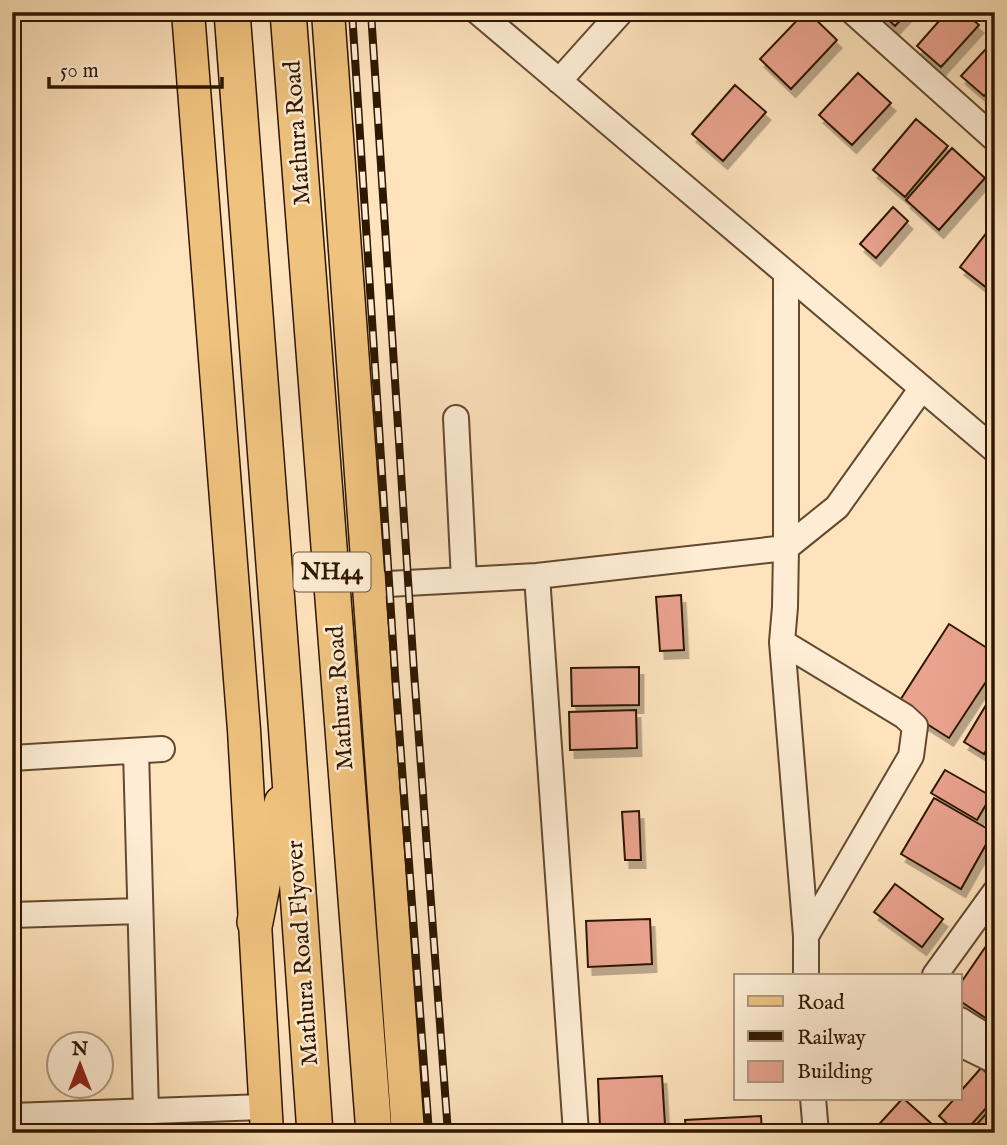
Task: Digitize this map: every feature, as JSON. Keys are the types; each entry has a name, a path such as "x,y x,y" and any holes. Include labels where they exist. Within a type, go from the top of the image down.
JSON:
{"highway":[{"name":"NH44","path":"232,12 290,772"},
{"name":"Mathura Road","path":"288,12 374,1133"},
{"path":"255,922 266,865 290,772"},
{"name":"Mathura Road Flyover","path":"290,772 315,1133"}],"main road":[{"path":"188,12 244,730 267,1120"},
{"path":"328,12 408,1133"}],"street":[{"path":"478,12 995,449"},
{"path":"559,81 621,12"},
{"path":"853,12 995,139"},
{"path":"786,274 786,548 782,642 806,936 806,974"},
{"path":"369,585 537,576 786,548 837,507 922,388"},
{"path":"456,418 464,580"},
{"path":"537,576 576,1133"},
{"path":"782,642 904,716 915,726 911,756 806,936"},
{"path":"12,758 162,749"},
{"path":"136,751 146,1111"},
{"path":"936,974 995,892"},
{"path":"12,915 140,911"},
{"path":"962,1021 995,1042"},
{"path":"962,1045 995,1061"},
{"path":"813,1100 816,1133"},
{"path":"12,1116 146,1111 267,1120"}],"building":[{"path":"805,12 837,40 791,89 760,59"},
{"path":"880,12 908,12 895,26"},
{"path":"947,12 964,12 979,25 941,67 917,46"},
{"path":"995,39 995,85 984,96 961,76"},
{"path":"858,73 891,103 852,145 819,115"},
{"path":"735,85 766,112 723,161 692,134"},
{"path":"916,119 948,146 905,197 873,170"},
{"path":"952,148 985,178 939,230 906,200"},
{"path":"893,207 908,221 876,258 860,244"},
{"path":"995,222 995,288 992,292 960,267"},
{"path":"681,595 684,650 660,651 656,597"},
{"path":"949,624 995,653 995,668 949,738 897,705"},
{"path":"639,667 639,705 572,706 571,668"},
{"path":"995,690 995,735 984,754 964,742"},
{"path":"636,710 637,748 570,750 569,712"},
{"path":"945,770 991,796 977,820 931,793"},
{"path":"934,798 993,832 961,889 901,854"},
{"path":"639,811 641,860 625,860 622,812"},
{"path":"895,884 943,919 922,947 874,912"},
{"path":"650,919 652,964 588,967 586,921"},
{"path":"995,933 995,1014 990,1021 962,1002 962,981"},
{"path":"981,1068 995,1080 995,1098 964,1133 957,1133 939,1116 953,1100 962,1100 962,1090"},
{"path":"662,1076 665,1125 600,1128 598,1079"},
{"path":"901,1100 905,1100 934,1126 929,1133 871,1133"},
{"path":"995,1104 995,1133 969,1133"},
{"path":"761,1116 762,1133 686,1133 685,1120"}],"railway":[{"path":"352,12 395,674 429,1133"},
{"path":"371,12 414,672 448,1133"}]}
